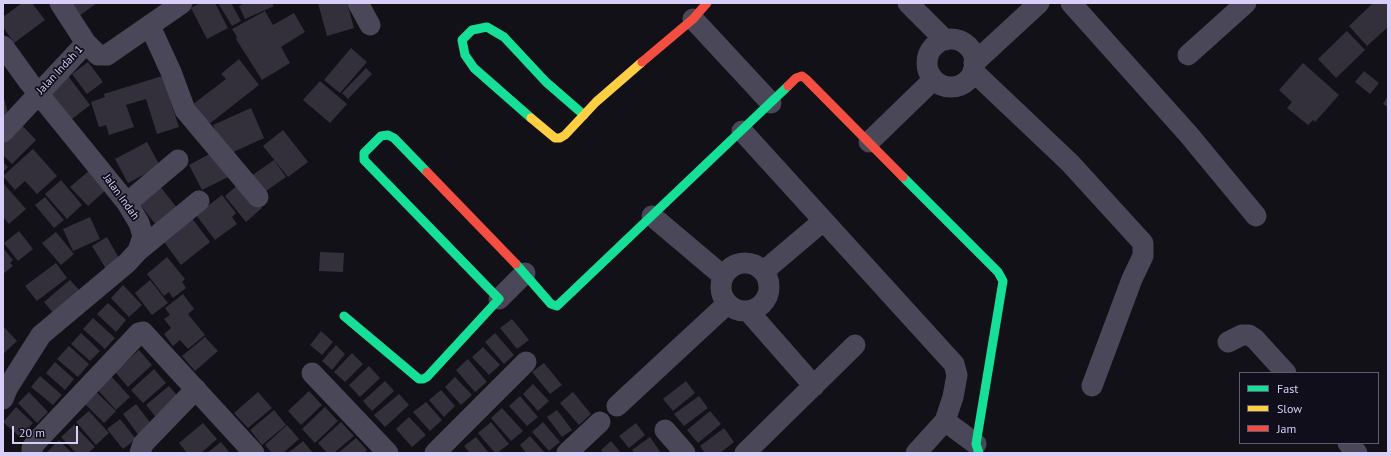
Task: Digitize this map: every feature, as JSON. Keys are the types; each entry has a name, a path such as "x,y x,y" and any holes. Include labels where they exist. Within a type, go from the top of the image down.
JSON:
{"street":[{"name":"Jalan Indah 1","path":"3,132 86,43 60,3"},
{"path":"86,43 98,54 107,55 182,3"},
{"path":"358,3 370,25"},
{"path":"584,115 546,82 504,38 487,27 472,30 462,40 465,55 474,68 517,107 555,138 565,135 584,115 596,102 693,19 707,3"},
{"path":"908,3 945,40"},
{"path":"1039,3 974,67 964,84 956,87 940,85 933,80 927,64 928,56 932,49 945,40 954,40 968,48 973,55 974,67 1070,163 1143,243 1143,256 1132,279 1092,386"},
{"path":"1071,3 1189,135 1256,216"},
{"path":"1188,55 1246,3"},
{"path":"693,19 771,103"},
{"path":"150,26 171,72 185,110 258,198"},
{"name":"Jalan Indah","path":"3,46 38,94 127,203 139,223 143,236 138,250"},
{"path":"500,299 364,160 364,153 380,136 388,135 394,138 525,273 551,304 557,306 796,78 802,76 998,272 1003,281 977,448"},
{"path":"869,142 933,80"},
{"path":"742,131 954,364 957,375 953,397 946,421 916,453"},
{"path":"127,203 178,160"},
{"path":"3,398 8,386 41,335 127,263 138,250 199,201"},
{"path":"652,216 724,276"},
{"path":"764,271 823,221"},
{"path":"750,263 764,271 770,287 769,296 758,309 750,312 738,311 727,304 722,296 721,285 724,276 735,265 750,263"},
{"path":"344,316 419,379 423,379 427,377 525,273"},
{"path":"617,406 727,304"},
{"path":"750,312 814,386"},
{"path":"32,453 32,448 36,442 139,333 145,334 254,453"},
{"path":"1228,342 1242,334 1255,338 1285,372"},
{"path":"745,453 855,345"},
{"path":"435,453 526,362"},
{"path":"312,373 388,453"},
{"path":"140,453 143,444 196,389"},
{"path":"946,421 977,448"},
{"path":"567,453 600,422"},
{"path":"665,430 685,453"},
{"path":"1349,444 1357,453"}],"building":[{"path":"22,3 32,3 45,20 14,43 3,27 3,17"},
{"path":"69,3 97,3 79,16"},
{"path":"200,3 215,3 228,28 207,39 191,8"},
{"path":"218,3 231,3 241,21 232,26"},
{"path":"245,3 272,3 274,6 245,19 239,6"},
{"path":"318,3 347,3 354,28 327,36"},
{"path":"1373,3 1388,4 1388,27 1367,46 1349,26"},
{"path":"265,11 273,25 294,13 305,32 281,47 290,63 262,80 236,39 237,37 232,29"},
{"path":"1347,31 1365,50 1336,78 1318,59"},
{"path":"351,48 367,62 340,93 324,80"},
{"path":"239,59 259,85 204,128 188,108 226,79 221,74"},
{"path":"88,62 103,82 87,94 72,74"},
{"path":"1303,63 1339,95 1315,122 1313,120 1308,125 1287,108 1292,102 1279,90"},
{"path":"366,68 372,74 348,99 342,93"},
{"path":"1364,71 1379,83 1370,94 1355,82"},
{"path":"68,76 90,105 67,123 44,94"},
{"path":"162,76 179,127 157,134 146,99 126,105 134,127 109,135 106,125 99,127 91,102 105,97 104,94"},
{"path":"320,81 347,104 330,123 303,100"},
{"path":"3,95 10,120 3,122"},
{"path":"1388,96 1388,107 1383,104"},
{"path":"251,108 264,138 227,155 213,125"},
{"path":"18,121 36,140 12,164 3,155 3,136"},
{"path":"283,130 308,162 288,177 263,146"},
{"path":"147,142 160,166 128,183 115,159"},
{"path":"33,149 57,176 37,194 25,181 15,190 3,176"},
{"path":"217,150 230,176 202,190 189,165"},
{"path":"274,160 286,177 259,196 247,179"},
{"path":"3,162 8,167 3,172"},
{"path":"90,170 107,189 88,206 70,187"},
{"path":"61,180 82,205 67,219 45,194"},
{"path":"241,182 262,208 246,222 225,196"},
{"path":"3,183 26,209 9,224 3,217"},
{"path":"159,185 181,213 160,230 138,202"},
{"path":"222,195 236,213 232,217 237,224 215,240 196,215"},
{"path":"45,197 64,220 54,228 35,205"},
{"path":"90,217 100,239 73,251 63,229"},
{"path":"191,217 210,242 181,265 162,239"},
{"path":"19,231 33,249 18,261 4,243"},
{"path":"56,232 74,254 61,265 42,243"},
{"path":"107,237 120,260 106,269 92,246"},
{"path":"3,248 13,260 10,263 13,266 3,274"},
{"path":"320,252 344,253 343,272 319,271"},
{"path":"167,257 185,279 182,282 186,288 173,298 169,292 164,296 147,274"},
{"path":"56,263 67,278 37,301 25,286"},
{"path":"70,280 81,292 55,315 44,302"},
{"path":"150,280 168,303 152,315 135,293"},
{"path":"123,285 142,305 129,317 111,298"},
{"path":"183,294 194,309 188,314 205,335 188,349 180,340 173,346 164,334 171,328 164,319 170,315 165,308"},
{"path":"108,303 126,320 116,332 97,314"},
{"path":"93,318 115,338 105,349 83,329"},
{"path":"512,319 529,340 517,349 500,328"},
{"path":"3,326 17,341 3,354"},
{"path":"321,331 333,342 322,355 310,345"},
{"path":"81,333 100,351 90,361 71,344"},
{"path":"495,333 514,355 504,364 485,342"},
{"path":"205,337 218,351 195,371 182,356"},
{"path":"336,345 345,354 332,370 322,361"},
{"path":"69,346 89,364 78,377 57,359"},
{"path":"483,347 500,365 489,375 472,357"},
{"path":"139,350 152,365 128,387 115,372"},
{"path":"352,353 363,364 345,382 334,372"},
{"path":"468,359 487,382 475,392 456,370"},
{"path":"55,362 74,379 65,390 46,373"},
{"path":"544,363 562,385 550,394 532,372"},
{"path":"369,366 380,378 360,397 349,385"},
{"path":"154,369 166,383 143,403 131,390"},
{"path":"110,375 130,397 116,410 96,388"},
{"path":"40,376 62,395 53,405 31,387"},
{"path":"455,377 472,395 461,405 445,387"},
{"path":"385,381 394,391 372,411 363,401"},
{"path":"686,381 695,393 673,411 663,399"},
{"path":"533,384 549,401 538,411 523,394"},
{"path":"169,386 182,401 159,421 146,405"},
{"path":"93,389 116,411 104,423 82,401"},
{"path":"441,390 455,406 444,417 429,400"},
{"path":"309,391 322,405 301,425 288,411"},
{"path":"29,392 48,412 37,423 18,403"},
{"path":"258,392 272,408 248,428 234,413"},
{"path":"573,392 591,414 579,425 560,403"},
{"path":"399,394 409,405 385,427 374,415"},
{"path":"520,396 538,417 527,426 509,406"},
{"path":"699,396 708,408 684,426 674,414"},
{"path":"426,402 442,420 430,431 413,412"},
{"path":"136,404 152,425 139,436 123,414"},
{"path":"16,407 33,423 20,437 3,422"},
{"path":"325,407 338,421 315,443 302,429"},
{"path":"502,408 523,431 511,441 491,418"},
{"path":"274,410 286,425 262,445 250,430"},
{"path":"557,410 572,430 562,437 547,417"},
{"path":"89,411 109,433 96,445 76,422"},
{"path":"710,411 721,424 698,443 687,430"},
{"path":"409,417 426,435 412,447 396,429"},
{"path":"120,419 136,439 123,449 107,429"},
{"path":"341,422 354,436 334,453 327,453 318,443"},
{"path":"491,422 509,444 497,453 495,453 478,433"},
{"path":"543,422 560,442 549,451 532,432"},
{"path":"203,423 217,439 201,453 187,453 179,443"},
{"path":"636,423 645,435 629,448 619,436"},
{"path":"74,425 95,447 88,453 76,453 61,437"},
{"path":"287,425 299,439 283,453 272,453 265,445"},
{"path":"724,428 734,442 720,453 705,453 700,446"},
{"path":"530,436 545,453 526,453 520,445"},
{"path":"476,437 489,453 470,453 464,446"},
{"path":"650,437 661,453 635,453 632,450"},
{"path":"356,438 367,450 364,453 338,453"},
{"path":"59,440 72,453 46,453"},
{"path":"303,441 313,453 288,453"},
{"path":"611,441 621,453 603,453 601,450"},
{"path":"221,442 230,453 207,453"}],"traffic: fast":[{"path":"531,118 474,68 465,55 462,40 472,30 487,27 504,37 546,82 584,115"},
{"path":"516,264 551,304 557,306 788,86"},
{"path":"344,316 419,379 423,379 427,377 499,299 364,160 364,153 381,136 388,135 394,138 427,172"},
{"path":"903,177 998,272 1003,281 976,444 979,453"}],"traffic: slow":[{"path":"531,118 555,138 560,138 565,135 596,102 642,62"}],"traffic: jam":[{"path":"642,62 693,19 707,3"},
{"path":"788,86 796,78 802,76 806,79 903,177"},
{"path":"427,172 516,264"}]}
